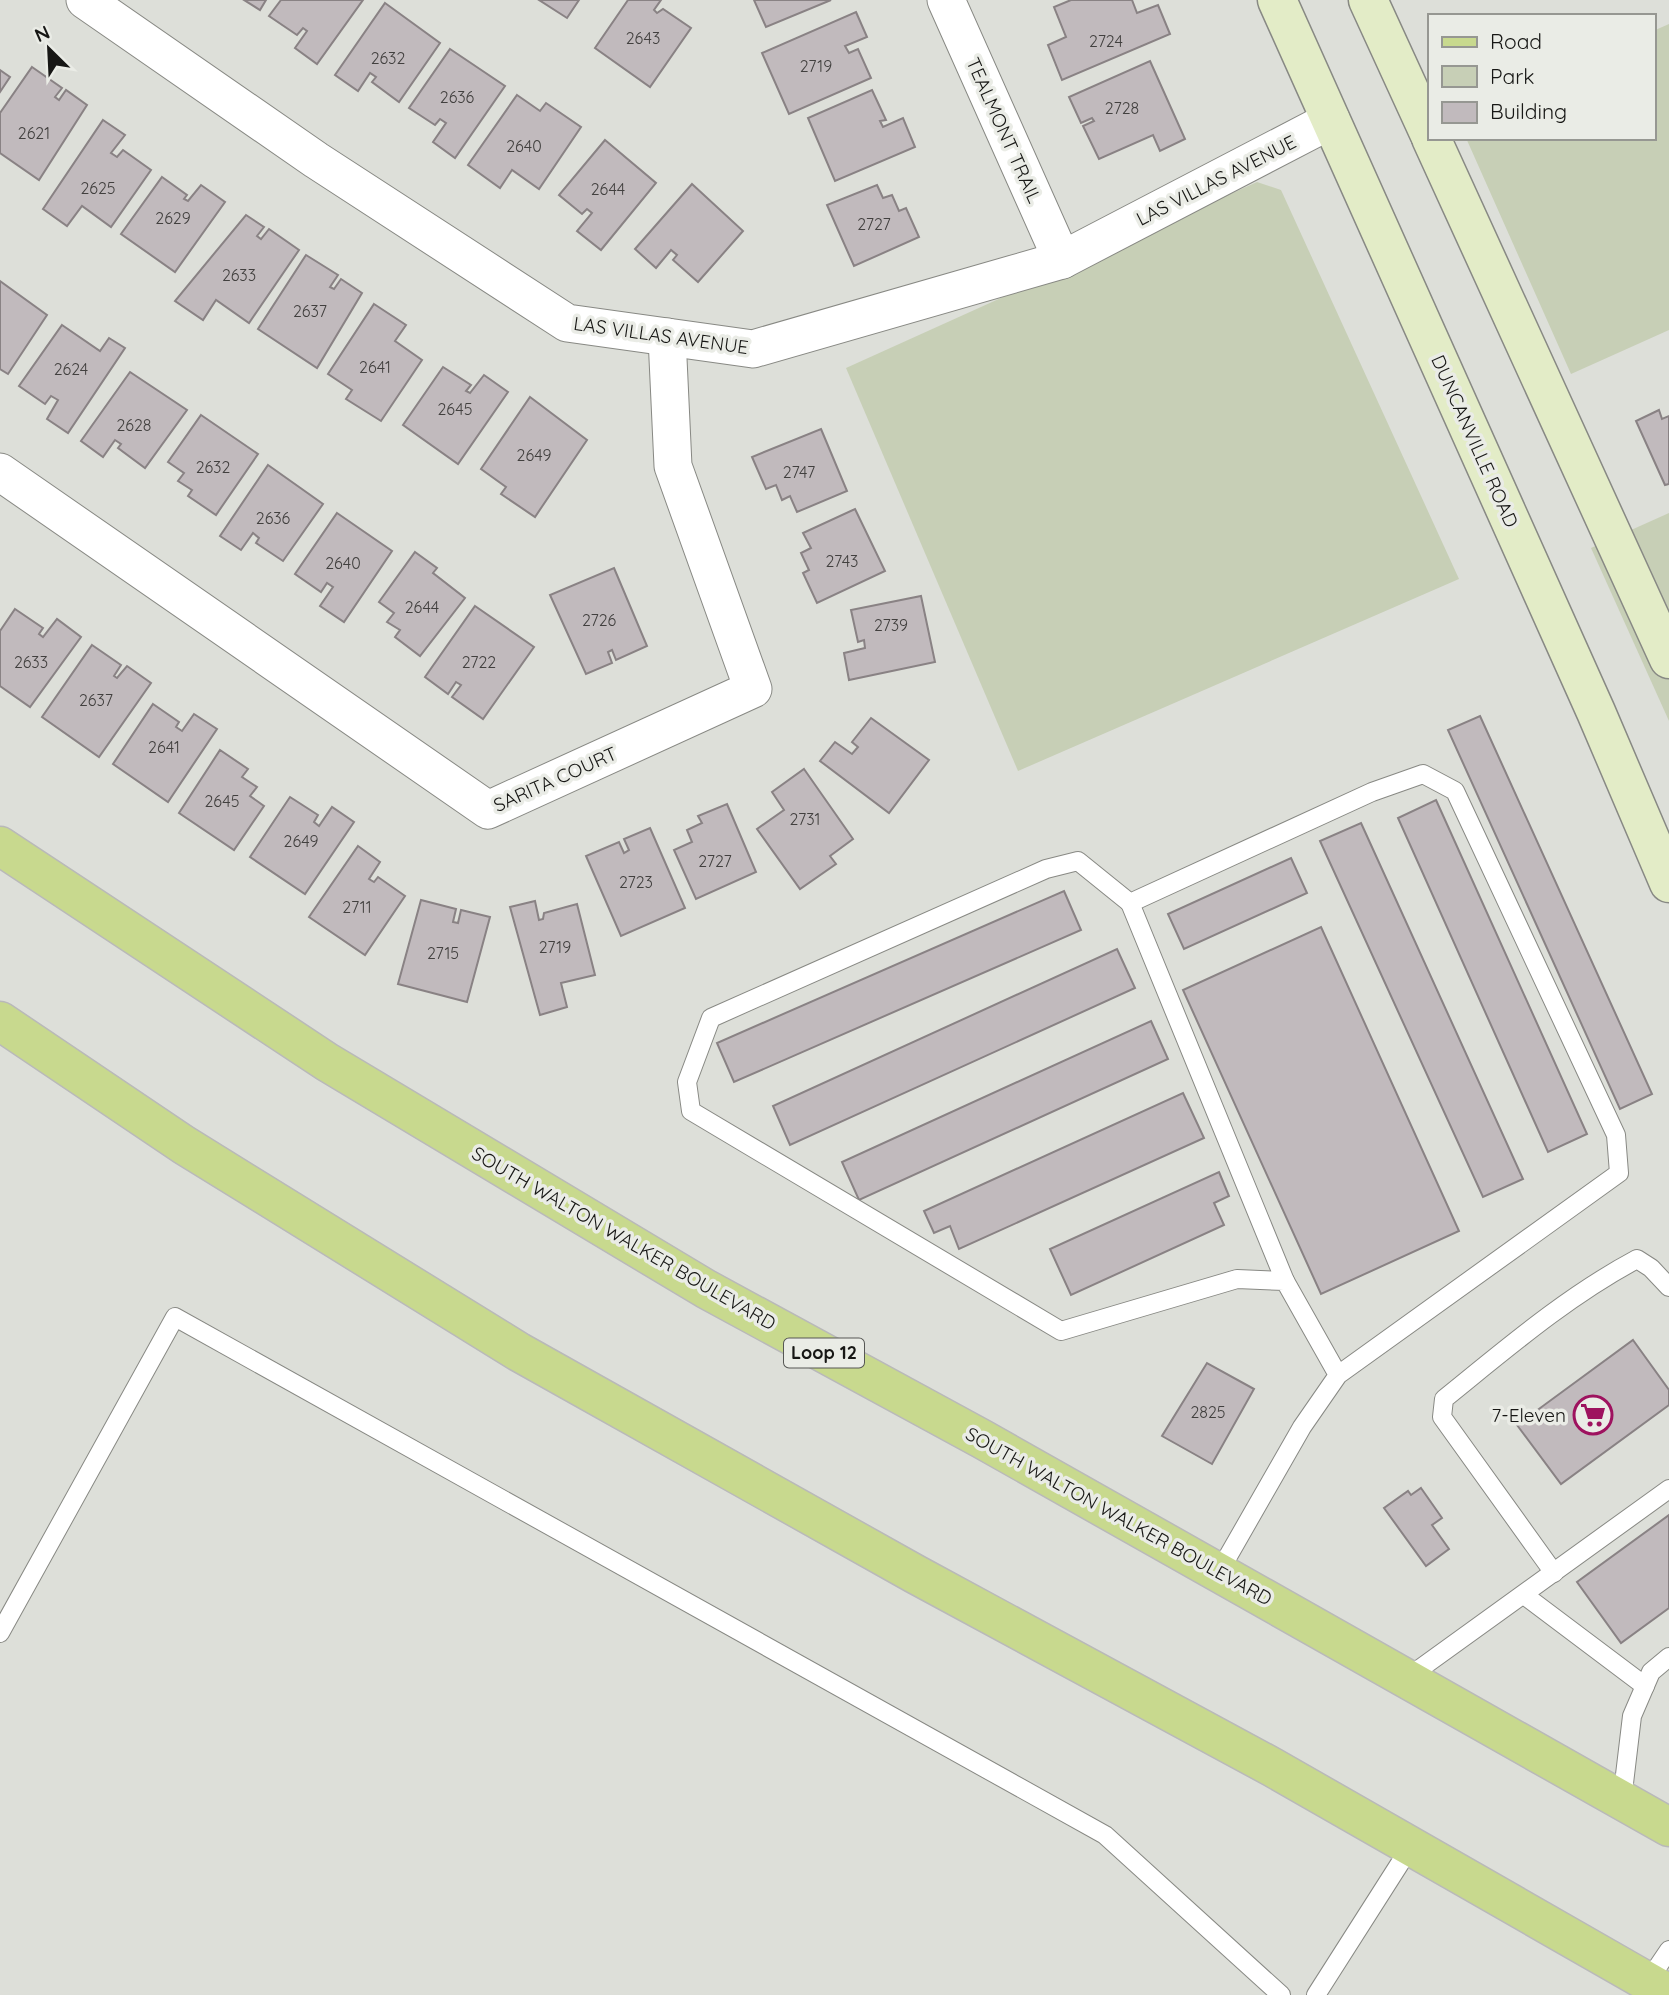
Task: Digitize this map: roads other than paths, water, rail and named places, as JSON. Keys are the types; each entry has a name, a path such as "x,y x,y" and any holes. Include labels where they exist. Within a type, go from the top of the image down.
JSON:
{"main road":[{"name":"DUNCANVILLE ROAD","path":"1277,0 1597,712 1669,883"},
{"path":"1368,0 1428,131"},
{"path":"1433,140 1669,659"},
{"name":"SOUTH WALTON WALKER BOULEVARD","path":"0,846 327,1062 706,1289 970,1432 1669,1827"},
{"path":"0,1021 184,1145 519,1352 915,1574 1411,1846 1662,1975"}],"street":[{"name":"LAS VILLAS AVENUE","path":"85,0 316,160 567,323 753,349 1062,260 1331,120"},
{"name":"TEALMONT TRAIL","path":"946,0 1062,260"},
{"name":"SARITA COURT","path":"0,472 488,810 753,689 673,466 667,337"}],"lane":[{"path":"1130,903 1372,792 1423,774 1455,791 1616,1135 1619,1173 1338,1375 1301,1427 1219,1572"},
{"path":"1285,1281 1237,1279 1061,1331 691,1111 687,1082 712,1018 1046,869 1078,861 1130,903 1285,1281 1338,1375"},
{"path":"1554,1573 1442,1417 1444,1399 1548,1315 1603,1277 1637,1259 1651,1268 1669,1287"},
{"path":"0,1633 175,1317 1105,1835 1281,1995"},
{"path":"1407,1678 1669,1489"},
{"path":"1524,1595 1645,1686"},
{"path":"1622,1800 1632,1716 1651,1672 1669,1657"},
{"path":"1316,1995 1411,1846"}],"place":[{"name":"7-Eleven","path":"1593,1415"}]}
